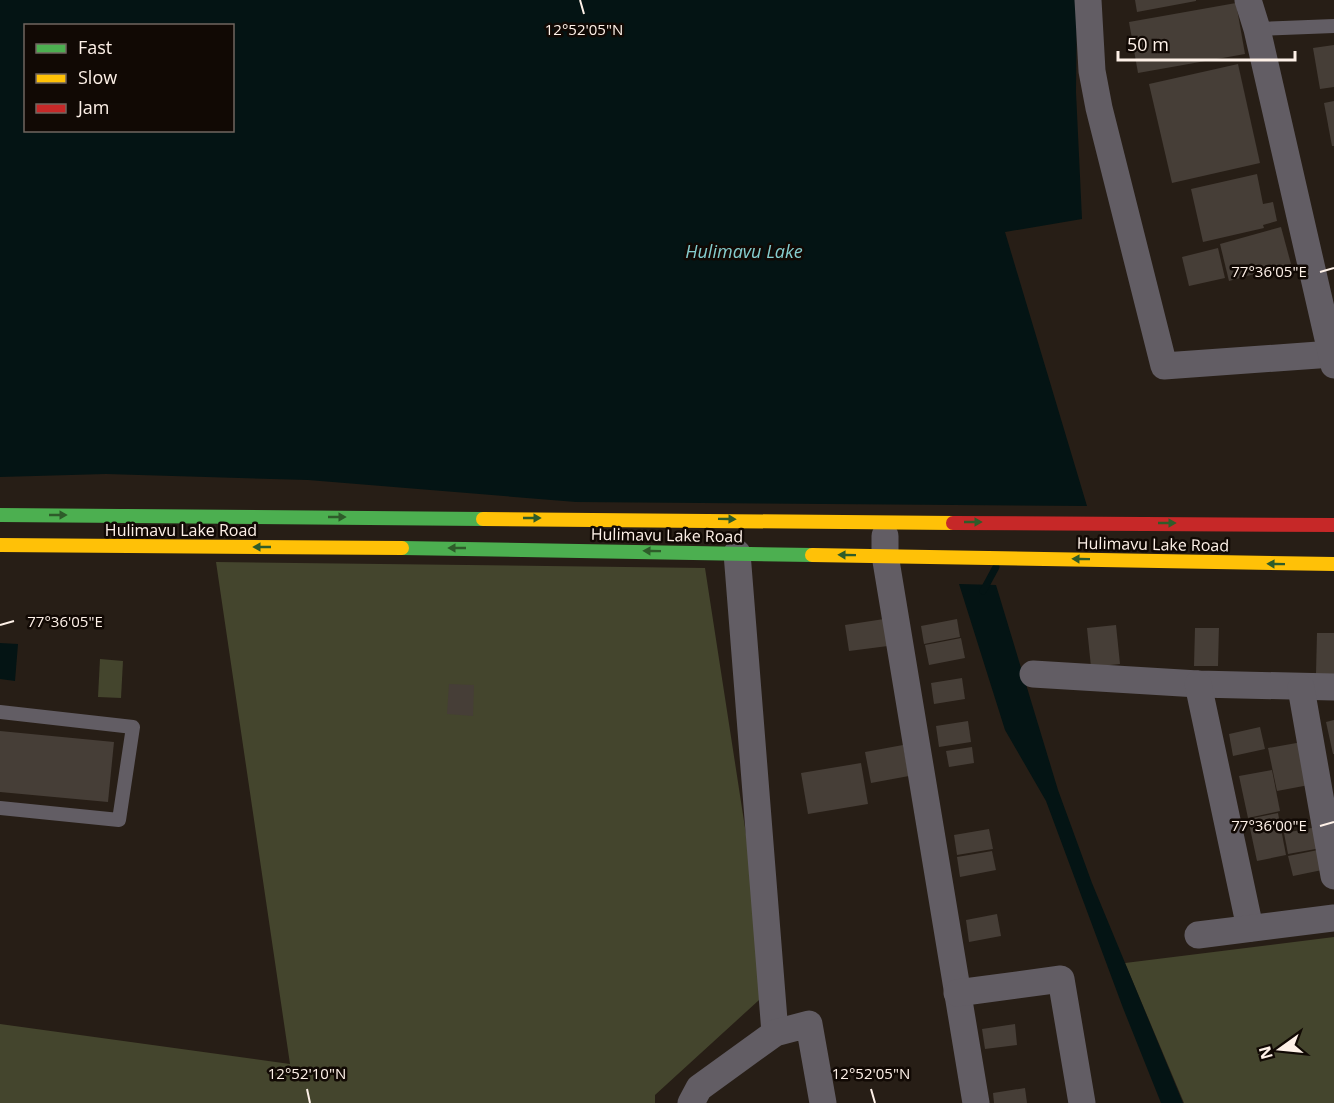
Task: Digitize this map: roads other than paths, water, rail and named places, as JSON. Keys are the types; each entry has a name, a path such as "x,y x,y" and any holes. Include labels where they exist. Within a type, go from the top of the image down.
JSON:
{"main road":[{"name":"Hulimavu Lake Road","path":"0,515 944,523 1329,523 1334,525"},
{"name":"Hulimavu Lake Road","path":"0,545 885,555 1334,564"}],"street":[{"path":"1088,0 1087,16 1097,99 1164,366 1333,359 1257,29 1248,0"},
{"path":"886,522 885,555 976,1103"},
{"path":"737,553 775,1033"},
{"path":"1033,674 1198,684 1334,687"},
{"path":"1198,684 1250,928"},
{"path":"1301,688 1334,876"},
{"path":"1198,935 1334,918"},
{"path":"957,993 1060,979 1082,1103"},
{"path":"691,1103 699,1088 775,1033 809,1024 823,1103"}],"lane":[{"path":"1257,29 1334,26"},
{"path":"0,712 133,727 119,820 0,808"}],"water":[{"name":"Hulimavu Lake","path":"0,0 1077,0 1076,92 1082,219 1005,232 1087,506 576,502 308,480 106,474 0,477"},
{"path":"959,584 996,585 1058,790 1092,883 1183,1103 1161,1103 1046,801 1005,730"},
{"path":"0,643 18,644 15,681 0,679"}],"waterway":[{"path":"983,591 996,567"}]}
